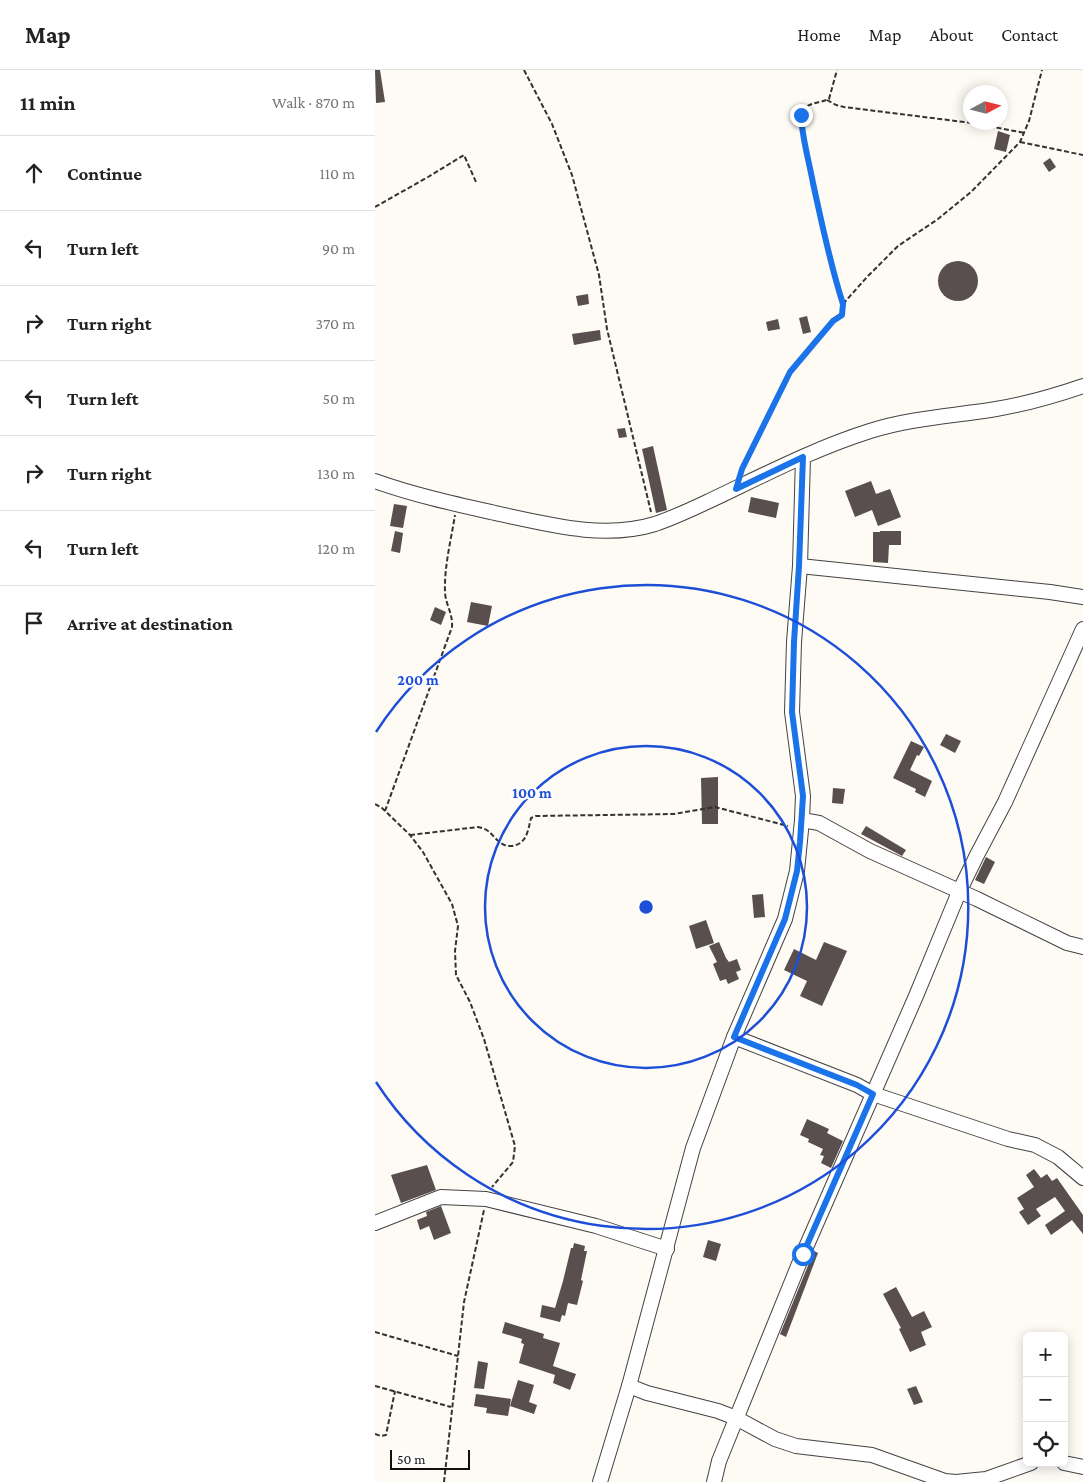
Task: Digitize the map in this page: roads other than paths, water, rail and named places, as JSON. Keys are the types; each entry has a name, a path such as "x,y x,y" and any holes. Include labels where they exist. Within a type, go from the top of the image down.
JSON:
{"street":[{"path":"375,482 434,500 537,522 603,531 618,531 654,524 683,514 835,443 893,425 944,415 1004,407 1055,396 1083,386"},
{"path":"600,1482 629,1386 693,1148 734,1037 785,919 797,871 803,796 792,712 803,457"},
{"path":"799,566 1083,597"},
{"path":"714,1482 719,1462 803,1254 916,996 959,892 1005,802 1083,629"},
{"path":"802,825 819,824 870,851 1067,942 1083,947"},
{"path":"734,1037 857,1085 873,1094 1008,1139 1035,1145 1058,1157 1083,1178"},
{"path":"375,1223 441,1197 486,1199 596,1226 667,1248"},
{"path":"629,1386 647,1393 718,1411 737,1418 775,1439 796,1446 872,1455 945,1481 956,1482 985,1479 1023,1466"},
{"path":"1068,1464 1083,1467"}]}
